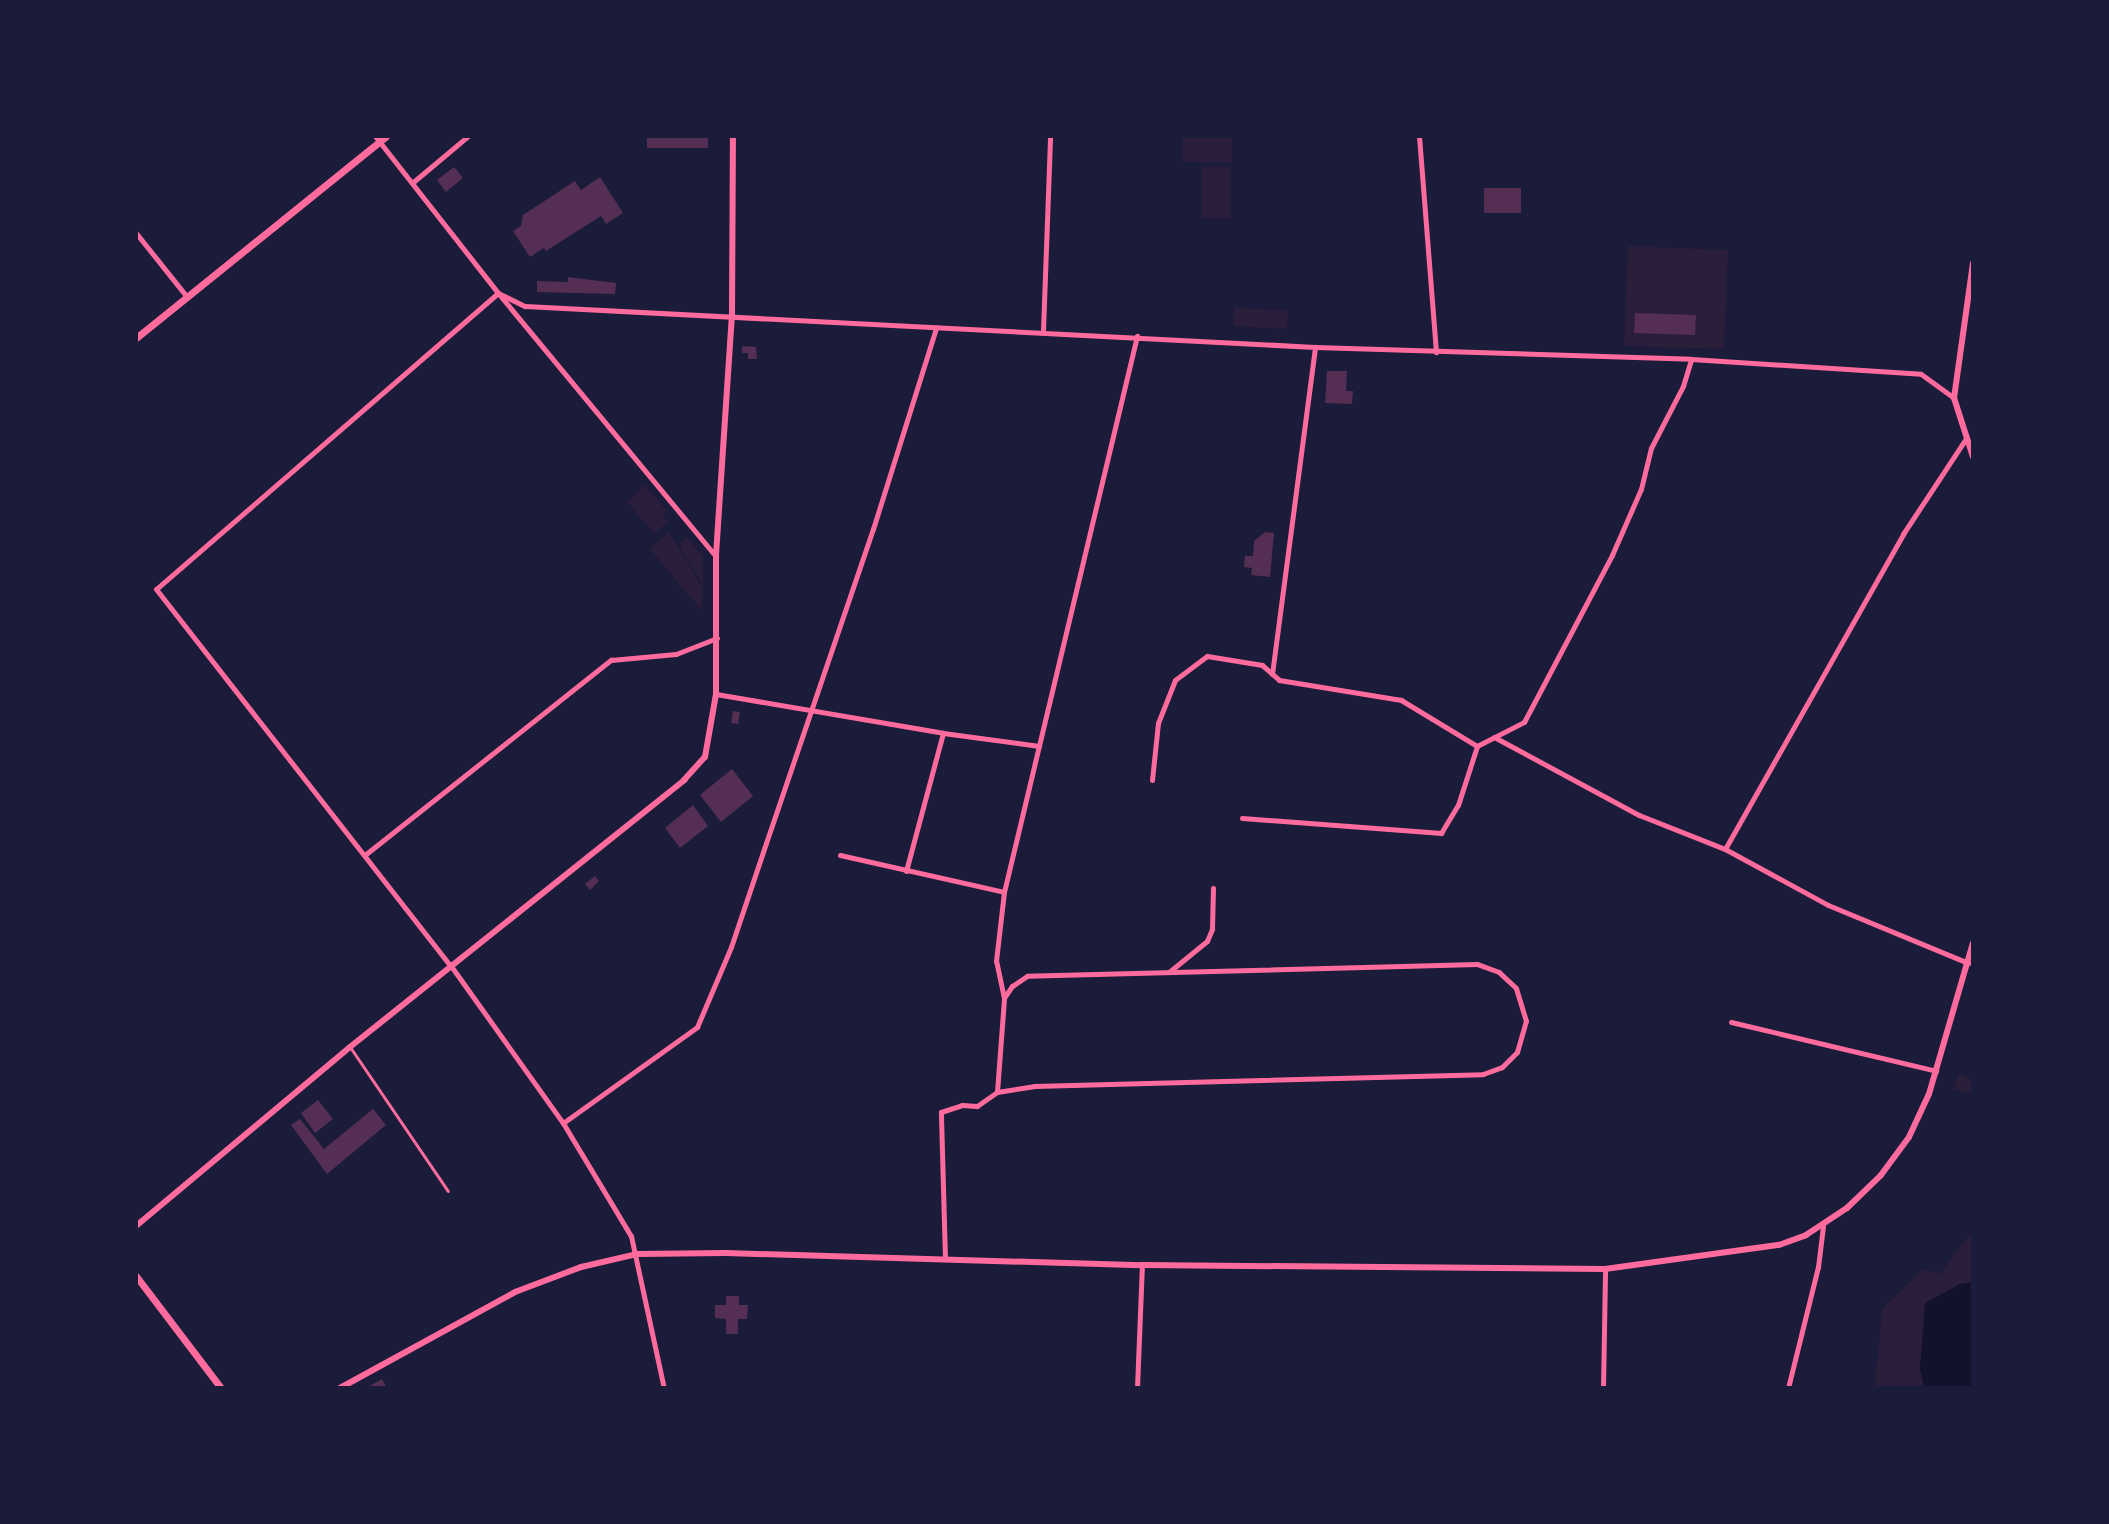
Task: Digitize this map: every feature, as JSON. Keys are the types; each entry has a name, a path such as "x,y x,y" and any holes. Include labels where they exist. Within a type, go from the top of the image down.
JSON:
{"main road":[{"path":"136,338 380,138"},
{"path":"136,1276 221,1388"}],"street":[{"path":"412,183 468,136"},
{"path":"136,1226 350,1047 697,767 710,742 716,694 716,555 732,315 733,136"},
{"path":"1043,330 1050,136"},
{"path":"1419,136 1436,352"},
{"path":"380,138 498,293 716,555"},
{"path":"136,233 187,297"},
{"path":"1973,263 1954,398 1965,440 1973,457"},
{"path":"498,293 525,306 936,328 1043,330 1315,347 1691,359 1921,374 1954,398"},
{"path":"498,293 156,589 366,854 451,966 563,1123 622,1217 637,1254 664,1388"},
{"path":"563,1123 697,1027 731,947 936,328"},
{"path":"997,1092 1004,998 996,961 1004,892 1137,336"},
{"path":"1272,674 1315,347"},
{"path":"1242,818 1441,833 1458,805 1477,746 1524,722 1612,555 1641,489 1651,448 1683,386 1691,359"},
{"path":"1725,849 1903,534 1965,440"},
{"path":"366,854 611,660 676,654 717,638"},
{"path":"1152,780 1158,723 1175,680 1207,656 1262,665 1279,680 1401,700 1477,746"},
{"path":"716,694 811,712 1039,746"},
{"path":"906,871 943,733"},
{"path":"1494,737 1639,815 1725,849 1828,905 1969,963"},
{"path":"840,855 1004,892"},
{"path":"1167,974 1207,941 1212,929 1213,888"},
{"path":"340,1388 515,1292 581,1267 637,1254 1142,1265 1605,1269 1764,1249 1823,1226 1865,1192 1896,1157 1920,1116 1937,1071 1973,943"},
{"path":"945,1259 941,1112 962,1105 984,1104 997,1092 1034,1086 1483,1074 1511,1060 1522,1043 1526,1021 1516,988 1499,972 1477,964 1027,976 1012,986 1004,998"},
{"path":"1731,1022 1937,1071"},
{"path":"1788,1388 1818,1267 1823,1226"},
{"path":"1137,1388 1142,1265"},
{"path":"1603,1388 1605,1269"}],"lane":[{"path":"350,1047 448,1191"}],"shaded area":[{"path":"1183,136 1232,136 1232,162 1183,162"},
{"path":"1202,167 1231,167 1231,219 1202,218"},
{"path":"1628,246 1728,250 1724,349 1624,346"},
{"path":"1234,308 1288,310 1287,329 1233,326"},
{"path":"645,485 666,510 663,516 668,522 654,533 627,502"},
{"path":"669,532 703,589 701,610 650,549"},
{"path":"687,537 703,557 703,585 681,550 680,544"},
{"path":"1959,1074 1973,1080 1973,1094 1953,1089"},
{"path":"1973,1230 1973,1282 1960,1284 1920,1367 1924,1388 1875,1388 1882,1309 1922,1270 1940,1274"},
{"path":"1973,1282 1973,1388 1924,1388 1920,1368 1925,1303 1960,1284"}],"building":[{"path":"647,136 708,136 708,148 647,148"},
{"path":"454,167 463,178 446,192 437,180"},
{"path":"600,177 623,213 606,224 601,216 546,251 544,248 530,257 513,231 521,226 523,215 575,181 581,190"},
{"path":"1484,188 1521,188 1521,213 1484,213"},
{"path":"568,277 616,283 615,294 537,292 537,281 568,282"},
{"path":"1635,313 1696,315 1695,335 1634,333"},
{"path":"742,346 756,347 757,359 748,359 748,353 742,353"},
{"path":"1327,371 1347,371 1346,391 1353,391 1352,404 1325,403"},
{"path":"1265,532 1274,533 1270,577 1251,575 1252,568 1244,567 1245,556 1253,556 1254,541"},
{"path":"733,711 740,712 738,724 731,723"},
{"path":"732,769 753,796 721,822 700,795"},
{"path":"693,805 708,826 680,848 665,828"},
{"path":"595,876 599,881 590,890 585,884"},
{"path":"318,1100 333,1119 315,1133 301,1113"},
{"path":"373,1109 386,1125 327,1174 291,1125 300,1119 324,1149"},
{"path":"726,1296 739,1296 739,1305 748,1305 747,1319 738,1319 738,1334 726,1334 726,1319 715,1318 715,1305 726,1305"},
{"path":"382,1379 387,1388 366,1388"}]}
